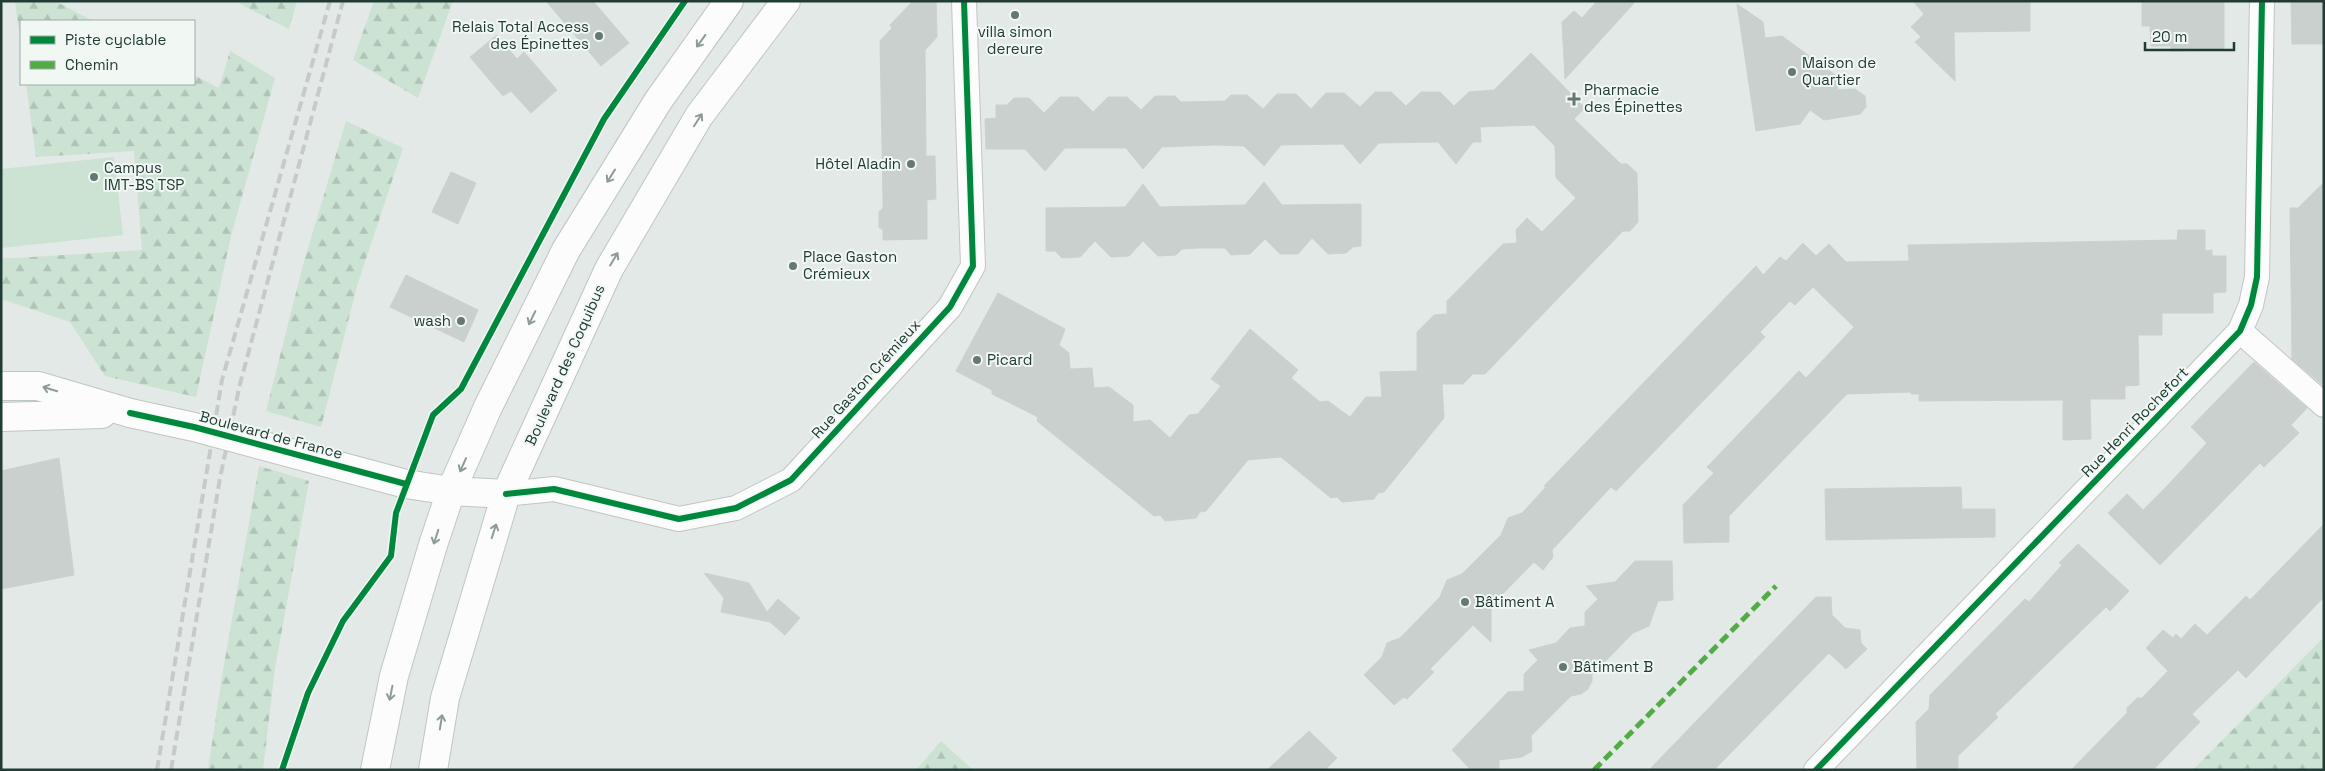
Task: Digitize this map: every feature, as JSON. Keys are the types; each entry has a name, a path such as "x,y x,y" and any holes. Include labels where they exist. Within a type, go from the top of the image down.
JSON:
{"main road":[{"path":"375,770 394,676 451,491 488,407 566,250 658,100 729,1"},
{"name":"Boulevard des Coquibus","path":"433,770 445,698 506,494 609,269 699,116 786,1"},
{"name":"Boulevard de France","path":"1,386 38,386 130,413 194,427 406,484 451,491 506,494"},
{"name":"Boulevard de France","path":"1,417 130,413"}],"street":[{"name":"Rue Gaston Crémieux","path":"506,494 554,489 679,519 736,508 790,480 950,307 973,266 964,1"},
{"name":"Rue Henri Rochefort","path":"1816,770 2240,331 2251,305 2257,277 2262,1"},
{"path":"2240,331 2324,405"}],"green space":[{"path":"15,1 55,1 91,20 20,20 20,38"},
{"path":"241,1 297,1 289,29 240,4"},
{"path":"374,1 453,1 418,98 353,60"},
{"path":"230,51 275,78 231,236 196,397 105,376 70,322 1,299 1,259 142,250 134,151 36,157 26,85 195,85 195,76 219,88"},
{"path":"346,121 403,148 357,286 321,427 266,411 303,265"},
{"path":"114,157 123,235 1,248 1,169"},
{"path":"259,466 309,481 275,668 263,770 208,770 222,676"},
{"path":"2324,637 2324,770 2193,770"},
{"path":"941,741 973,770 916,770"}],"building":[{"name":"Relais Total Access des Épinettes","path":"546,1 593,1 629,43 601,66"},
{"name":"Hôtel Aladin","path":"913,1 936,1 937,37 925,50 926,156 935,156 936,199 927,200 927,239 883,240 883,230 879,227 879,212 883,208 880,41 892,28 890,25"},
{"path":"1597,1 1636,1 1565,79 1562,22 1574,11 1582,18"},
{"path":"1913,1 2030,1 2030,31 1954,32 1955,81 1915,42 1921,37 1911,27 1924,14"},
{"path":"2142,1 2224,1 2224,50 2171,51 2171,46 2151,46 2150,26 2142,26"},
{"path":"2291,1 2324,1 2324,44 2292,44"},
{"name":"Maison de Quartier","path":"1737,4 1763,22 1765,38 1782,36 1835,75 1838,90 1855,89 1865,96 1866,107 1860,114 1824,120 1810,110 1800,124 1756,131"},
{"path":"497,35 517,59 524,52 557,90 531,113 511,91 503,96 470,57"},
{"path":"1531,53 1585,108 1574,119 1621,164 1627,164 1637,173 1638,222 1630,231 1623,231 1485,374 1473,374 1463,384 1442,384 1444,418 1384,492 1378,493 1374,499 1342,502 1337,497 1331,498 1281,457 1248,460 1206,511 1200,512 1196,518 1165,521 1160,515 1154,516 1037,421 1038,417 992,394 992,390 956,371 998,293 1065,329 1059,345 1069,353 1070,369 1092,368 1094,388 1109,387 1133,405 1133,422 1150,420 1170,438 1189,415 1198,414 1221,386 1211,379 1250,329 1298,370 1291,378 1320,402 1328,401 1350,417 1366,397 1382,397 1380,372 1417,371 1417,332 1434,315 1447,314 1447,301 1503,244 1517,243 1516,230 1527,218 1542,232 1576,198 1556,178 1555,146 1534,125 1480,127 1481,142 1473,142 1456,164 1438,142 1379,143 1360,164 1343,144 1281,145 1264,166 1244,146 1215,145 1162,147 1143,169 1126,148 1065,148 1045,171 1025,149 986,149 985,119 996,118 996,105 1007,105 1014,98 1029,98 1044,113 1060,97 1078,97 1093,112 1108,97 1127,97 1141,110 1155,96 1175,96 1181,102 1225,101 1231,95 1247,95 1263,109 1277,94 1296,94 1311,109 1326,93 1344,93 1360,107 1375,92 1391,92 1406,106 1421,92 1440,92 1454,106 1469,92 1494,90"},
{"path":"451,172 476,183 458,224 432,212"},
{"path":"1264,182 1282,205 1361,204 1361,246 1353,247 1346,253 1328,254 1312,238 1298,254 1280,254 1265,239 1250,254 1231,255 1225,248 1197,248 1182,249 1176,255 1158,256 1143,241 1129,256 1111,257 1095,241 1080,257 1062,258 1055,251 1046,251 1046,208 1125,207 1143,184 1160,207 1245,205"},
{"path":"2324,182 2324,386 2292,359 2290,208 2298,208"},
{"path":"2178,230 2205,230 2205,251 2212,250 2212,256 2226,256 2226,292 2213,293 2213,313 2162,313 2162,335 2138,335 2139,385 2125,386 2125,399 2090,399 2091,439 2063,440 2063,400 1919,401 1919,394 1911,394 1911,392 1847,394 1729,516 1729,542 1684,543 1683,505 1714,473 1707,467 1799,371 1806,378 1854,327 1813,287 1795,305 1790,301 1760,332 1765,337 1616,491 1611,487 1552,550 1553,557 1543,570 1534,562 1491,606 1491,642 1473,625 1430,669 1434,672 1407,699 1404,697 1394,705 1364,675 1382,657 1387,643 1400,638 1440,597 1447,580 1462,574 1501,535 1508,518 1522,513 1546,487 1544,486 1756,266 1763,275 1780,257 1786,261 1803,243 1816,256 1829,244 1846,262 1909,261 1908,245 2177,240"},
{"path":"406,275 478,310 464,342 390,307"},
{"path":"2254,362 2307,408 2291,425 2299,433 2264,467 2260,463 2160,565 2108,513 2127,494 2143,510 2167,486 2207,443 2191,427"},
{"path":"59,458 74,575 1,589 1,471"},
{"path":"1961,487 1962,509 1995,509 1995,537 1826,540 1825,489"},
{"path":"2324,524 2324,597 2246,678 2238,670 2192,714 2200,722 2153,770 2071,770 2127,713 2127,708 2137,698 2142,698 2168,671 2146,648 2163,630 2173,638 2176,634 2181,639 2195,624 2207,635 2246,596 2250,600"},
{"path":"2078,544 2129,591 2110,611 2106,607 1995,714 1998,717 1958,756 1958,770 1917,770 1916,722 1929,709 1930,695 2025,599 2029,602 2062,565 2059,563"},
{"name":"Bâtiment B","path":"1635,561 1672,561 1673,600 1658,601 1649,626 1633,633 1592,675 1592,681 1588,689 1581,694 1571,696 1531,736 1532,751 1522,757 1499,760 1499,770 1471,770 1452,750 1508,692 1524,691 1524,674 1538,660 1529,650 1556,643 1570,628 1585,626 1585,612 1598,599 1586,586 1615,582"},
{"path":"704,573 749,583 767,612 778,599 800,618 785,635 770,622 721,612 724,598"},
{"path":"1816,597 1831,597 1832,615 1845,628 1860,630 1861,643 1867,649 1846,669 1829,653 1714,770 1649,770"},
{"path":"1309,731 1337,758 1325,770 1267,770"}],"railway":[{"path":"157,770 222,380 330,1"},
{"path":"171,770 220,478 240,384 343,1"}],"marked path":[{"path":"1594,770 1776,586"}],"cycle path":[{"path":"282,770 308,693 343,621 391,556 396,513 433,415 461,389 604,119 685,1"},
{"path":"506,494 554,489 679,519 736,508 791,480 950,307 973,266 964,1"},
{"path":"1816,770 2240,331 2251,305 2257,277 2262,1"},
{"path":"130,413 194,427 406,484"}],"place":[{"name":"villa simon dereure","path":"1015,15"},
{"name":"Relais Total Access des Épinettes","path":"599,36"},
{"name":"Maison de Quartier","path":"1792,72"},
{"name":"Pharmacie des Épinettes","path":"1574,99"},
{"name":"Hôtel Aladin","path":"911,164"},
{"name":"Campus IMT-BS TSP","path":"94,177"},
{"name":"Place Gaston Crémieux","path":"793,266"},
{"name":"wash","path":"461,321"},
{"name":"Picard","path":"977,360"},
{"name":"Bâtiment A","path":"1465,602"},
{"name":"Bâtiment B","path":"1563,667"}]}
